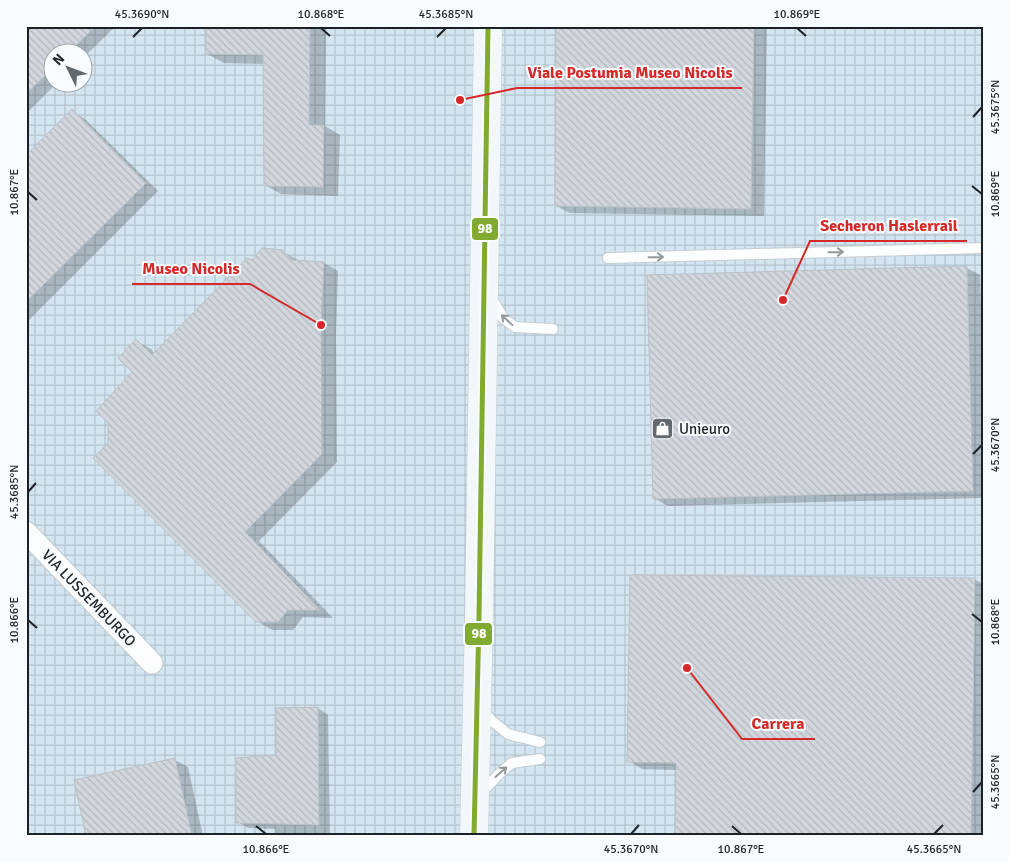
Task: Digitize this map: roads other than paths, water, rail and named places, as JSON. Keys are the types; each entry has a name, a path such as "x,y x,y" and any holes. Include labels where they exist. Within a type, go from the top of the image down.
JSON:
{"main road":[{"path":"474,836 488,26"}],"street":[{"name":"VIA LUSSEMBURGO","path":"26,532 152,663"}],"lane":[{"path":"608,258 983,248"},
{"path":"484,275 492,299 503,318 515,327 552,329"},
{"path":"477,705 508,734 540,742"},
{"path":"474,805 481,794 512,763 540,759"}],"place":[{"name":"Viale Postumia Museo Nicolis","path":"460,100"},
{"name":"Secheron Haslerrail","path":"783,300"},
{"name":"Museo Nicolis","path":"321,325"},
{"name":"Unieuro","path":"663,429"},
{"name":"Carrera","path":"687,668"}]}
